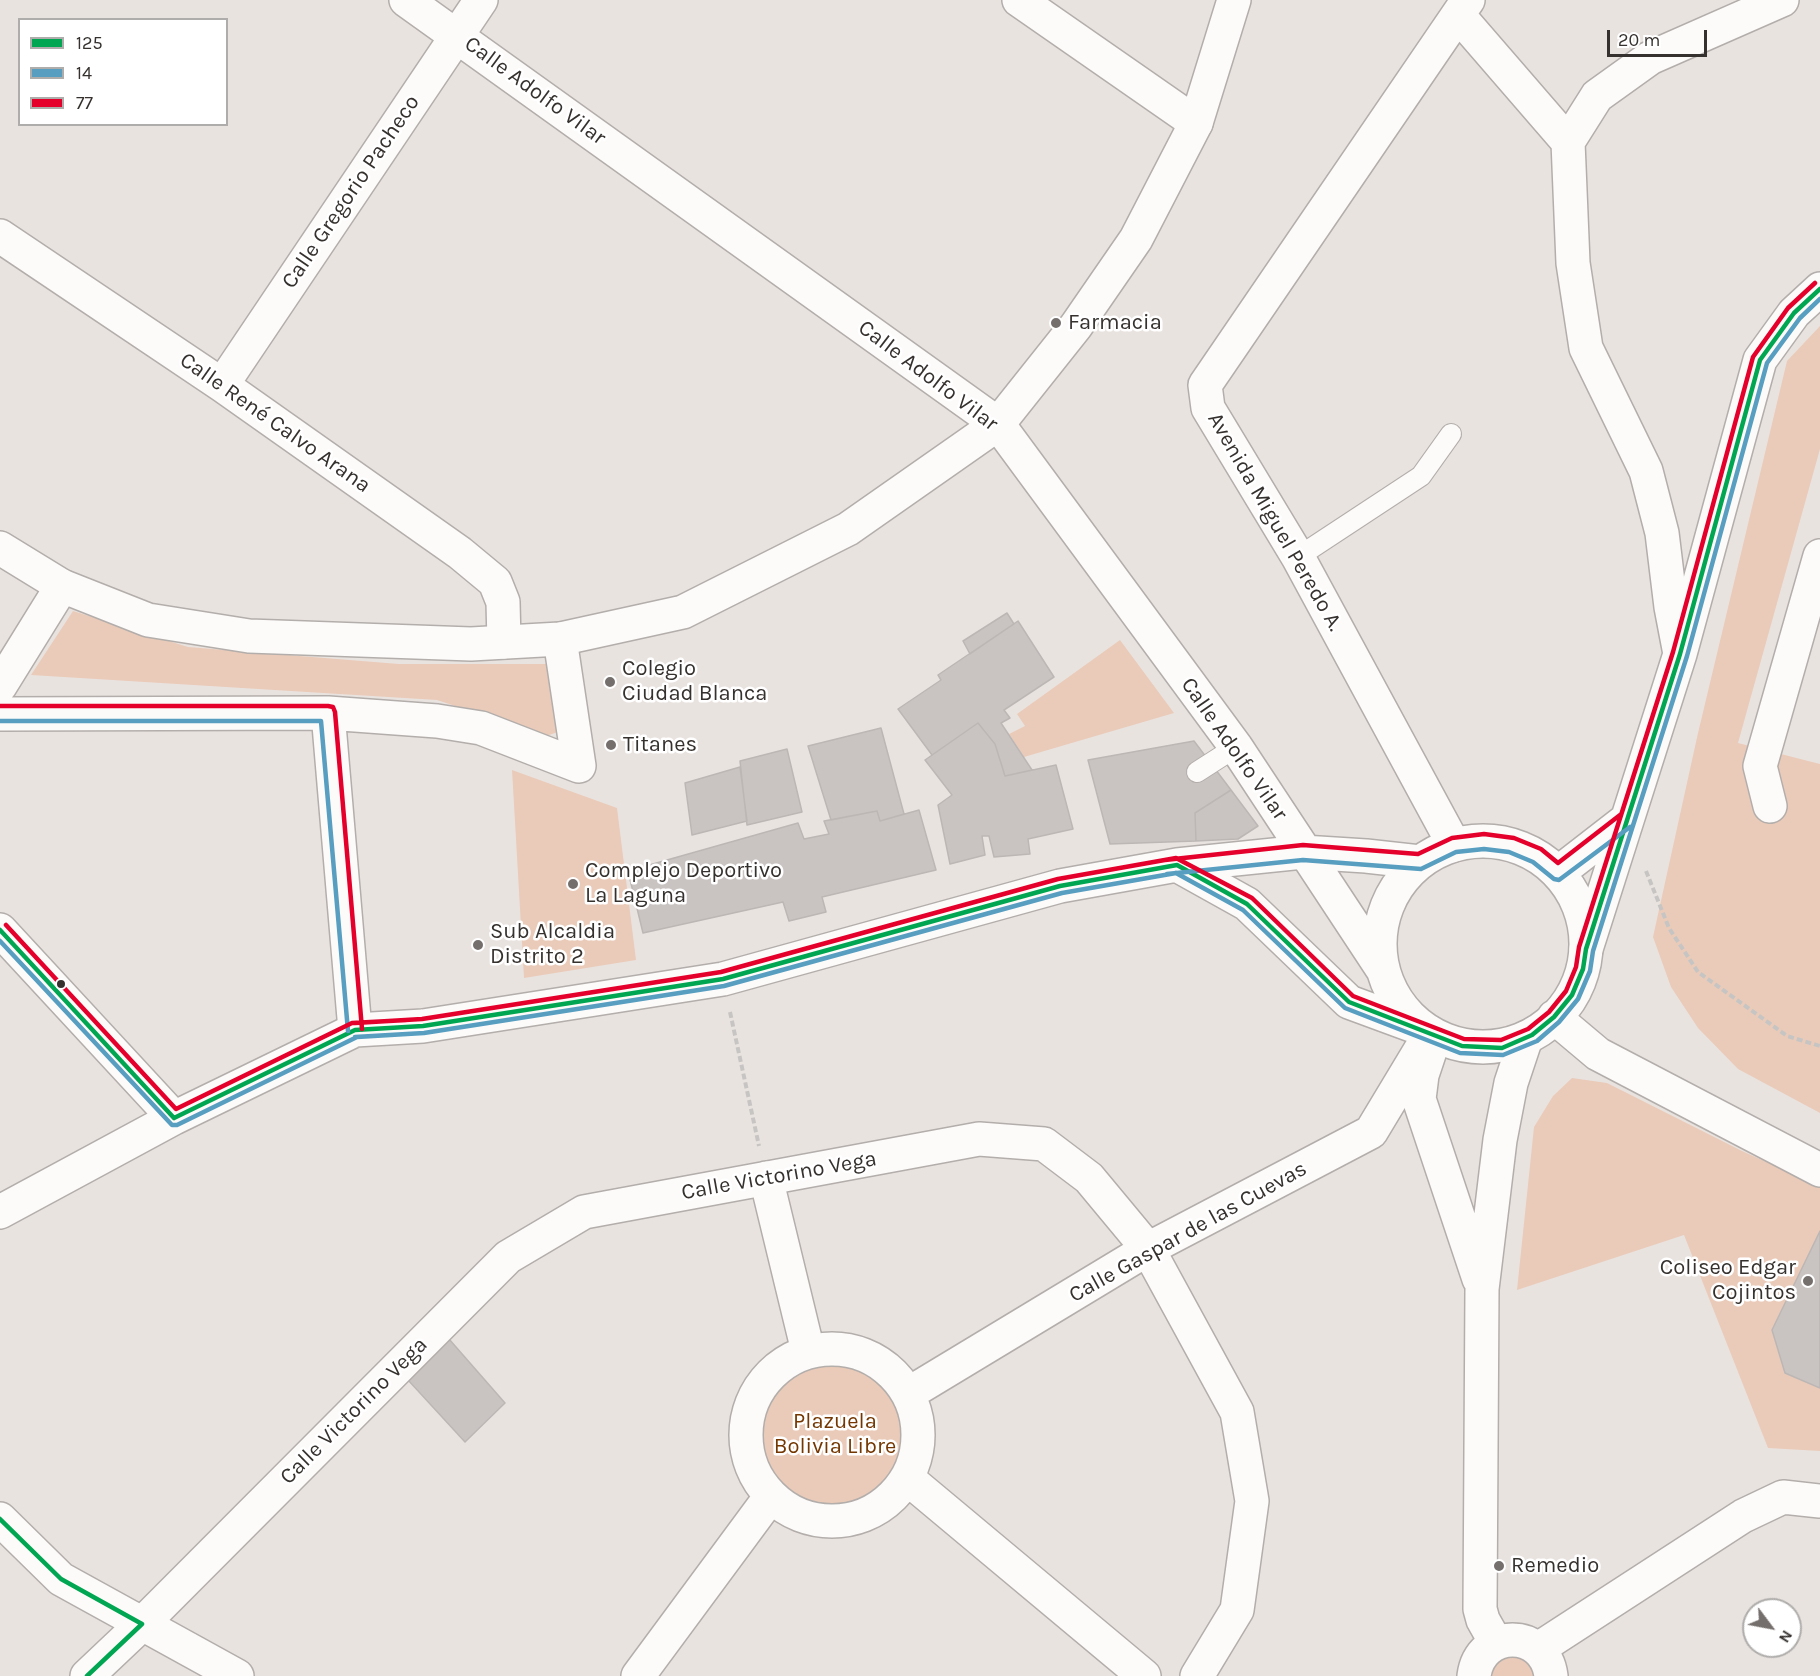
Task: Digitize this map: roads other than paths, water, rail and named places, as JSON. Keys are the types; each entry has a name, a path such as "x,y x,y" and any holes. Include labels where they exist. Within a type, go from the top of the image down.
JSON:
{"street":[{"name":"Calle Adolfo Vilar","path":"406,0 998,424 1236,747 1383,970"},
{"name":"Calle Gregorio Pacheco","path":"222,385 481,0"},
{"path":"1019,0 1196,123"},
{"path":"0,548 62,586 148,620 249,636 471,644 560,639 683,612 848,529 998,424 1076,326 1136,239 1196,123 1234,0"},
{"path":"1680,654 1671,606 1662,533 1646,471 1586,348 1573,263 1568,142 1597,96 1650,58 1782,0"},
{"path":"1464,8 1568,142"},
{"name":"Avenida Miguel Peredo A.","path":"1454,845 1298,557 1208,408 1205,385 1464,8"},
{"name":"Calle René Calvo Arana","path":"0,236 222,385 460,553 495,582 503,602 504,642"},
{"path":"1177,865 1247,904 1349,1002 1462,1046 1479,1048 1502,1048 1526,1038 1554,1017 1572,995 1583,969 1586,949 1625,820 1680,654 1760,360 1794,314 1820,289"},
{"path":"1770,806 1760,766 1820,556"},
{"path":"0,686 62,586"},
{"path":"0,714 328,713 437,721 481,728 579,766 560,639"},
{"path":"328,713 355,1030"},
{"path":"1558,873 1625,820"},
{"path":"1430,1033 1407,1014 1397,1001 1383,970 1380,946 1382,922 1391,899 1405,876 1420,862 1439,851 1454,845 1484,841 1511,845 1537,856 1558,873 1574,896 1584,922 1586,949"},
{"path":"0,1212 174,1118 355,1030 423,1026 723,979 1060,886 1177,865 1304,852 1366,855 1420,862"},
{"path":"0,930 174,1118"},
{"path":"1554,1017 1598,1054 1820,1170"},
{"path":"1430,1033 1419,1099 1482,1289"},
{"name":"Calle Gaspar de las Cuevas","path":"908,1394 1148,1249 1371,1132 1430,1033"},
{"path":"1496,1643 1483,1620 1480,1609 1482,1289 1500,1140 1511,1083 1526,1038"},
{"name":"Calle Victorino Vega","path":"87,1676 508,1257 584,1212 979,1139 1044,1144 1089,1178 1148,1249 1237,1412 1252,1501 1237,1610 1197,1676"},
{"path":"766,1178 808,1351"},
{"path":"837,1348 866,1354 891,1370 908,1394 918,1422 917,1451 907,1478 890,1499 868,1513 843,1521 817,1520 792,1512 771,1496 754,1472 746,1443 748,1413 760,1386 781,1365 808,1351 837,1348"},
{"path":"907,1478 1144,1676"},
{"path":"638,1676 771,1496"},
{"path":"1474,1676 1479,1658 1496,1643 1507,1640 1529,1643 1544,1662 1743,1516 1784,1497 1820,1501"},
{"path":"0,1519 61,1579 237,1676"}],"lane":[{"path":"1298,557 1421,476 1451,434"},
{"path":"1197,772 1236,747"}],"place":[{"name":"Farmacia","path":"1056,323"},
{"name":"Colegio Ciudad Blanca","path":"610,682"},
{"name":"Titanes","path":"611,745"},
{"name":"Complejo Deportivo La Laguna","path":"573,884"},
{"name":"Sub Alcaldia Distrito 2","path":"478,945"},
{"name":"Coliseo Edgar Cojintos","path":"1808,1281"},
{"name":"Remedio","path":"1499,1566"}],"park label":[{"name":"Plazuela Bolivia Libre","path":"835,1434"}]}
